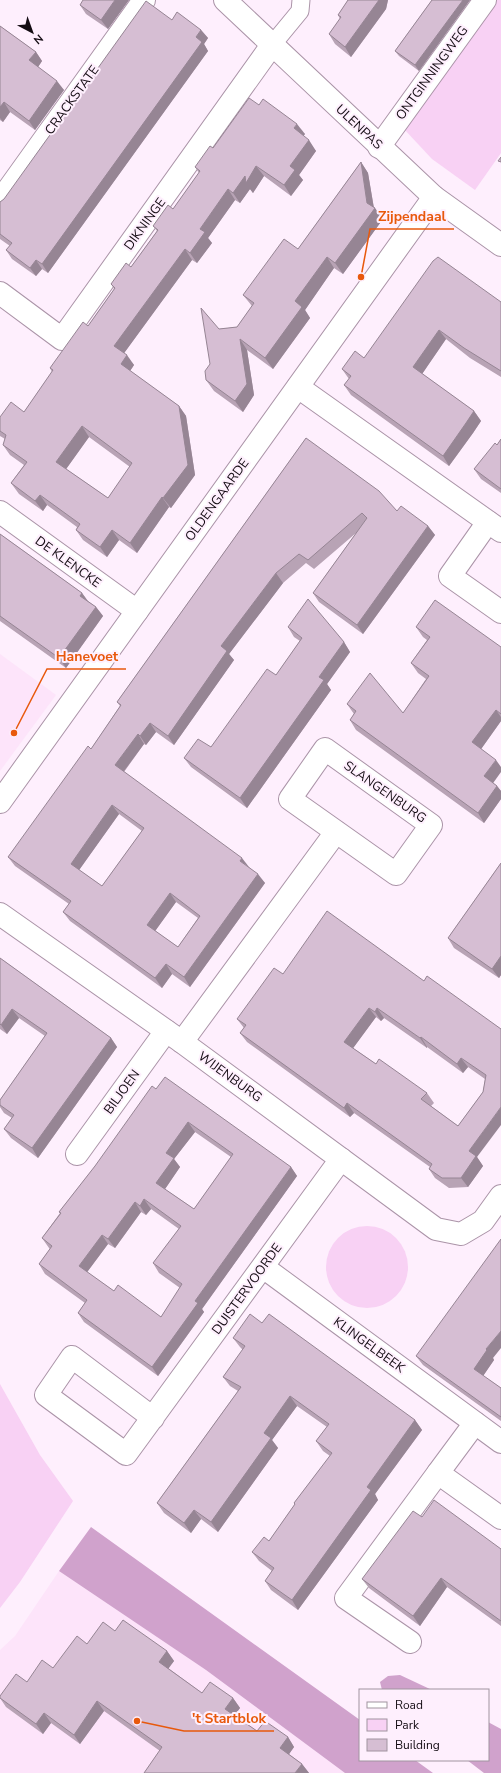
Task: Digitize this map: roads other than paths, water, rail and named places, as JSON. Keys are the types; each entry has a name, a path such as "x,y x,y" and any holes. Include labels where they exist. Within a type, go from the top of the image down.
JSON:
{"street":[{"name":"CRACKSTATE","path":"0,201 144,0"},
{"name":"ULENPAS","path":"225,0 379,147 434,197 501,245"},
{"path":"272,45 300,11 301,0"},
{"name":"ONTGINNINGWEG","path":"379,147 485,0"},
{"name":"DIKNINGE","path":"0,293 62,339 272,45"},
{"name":"OLDENGAARDE","path":"0,802 434,197"},
{"path":"298,387 495,527 450,576 501,612"},
{"name":"DE KLENCKE","path":"0,512 137,611"},
{"name":"SLANGENBURG","path":"325,749 431,825 396,874 336,832 290,799 325,749"},
{"path":"174,1037 336,832"},
{"name":"WIJENBURG","path":"0,914 174,1037 436,1229 461,1234 483,1221 501,1196"},
{"name":"BILJOEN","path":"78,1154 174,1037"},
{"name":"DUISTERVOORDE","path":"153,1418 72,1357 46,1395 126,1454 153,1418 341,1159"},
{"name":"KLINGELBEEK","path":"263,1267 501,1442"},
{"path":"410,1642 346,1598 475,1423"},
{"path":"438,1473 501,1518"}],"place":[{"name":"Zijpendaal","path":"361,277"},
{"name":"Hanevoet","path":"14,733"},
{"name":"'t Startblok","path":"137,1721"}]}
